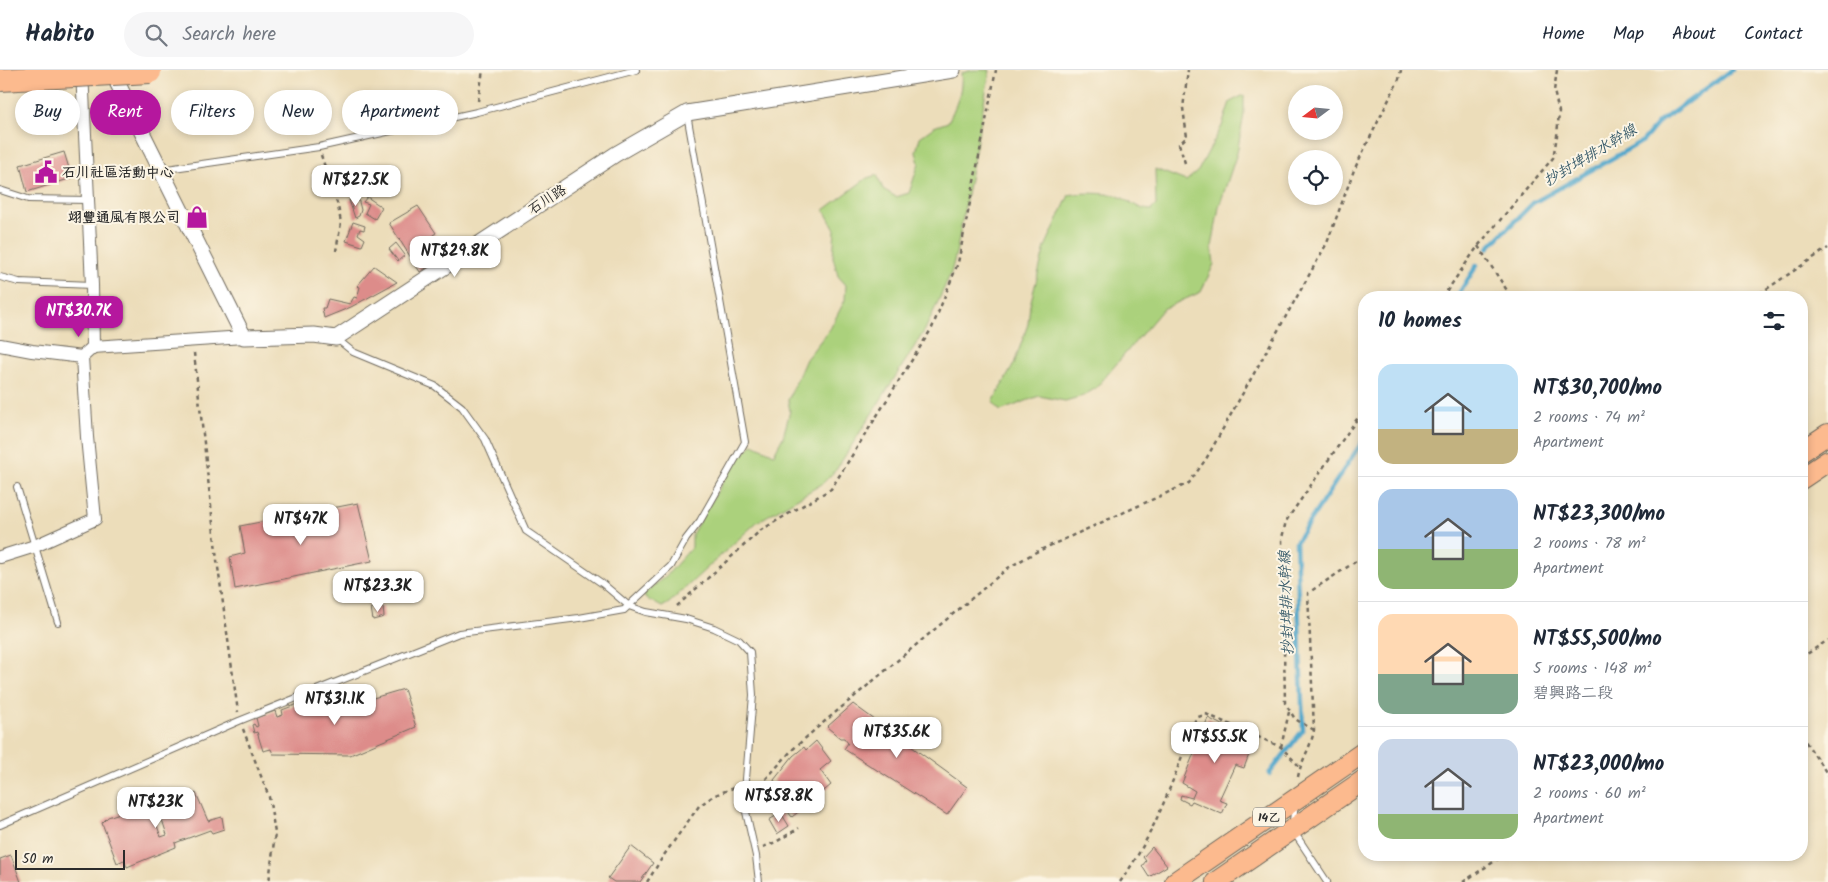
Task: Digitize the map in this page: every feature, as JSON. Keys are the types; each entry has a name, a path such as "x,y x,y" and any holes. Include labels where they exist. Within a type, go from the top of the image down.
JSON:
{"highway":[{"path":"0,80 150,72"}],"main road":[{"path":"1808,447 1828,434"},
{"path":"1808,474 1828,461"},
{"name":"14乙","path":"1175,882 1358,756"},
{"name":"14乙","path":"1216,882 1358,784"}],"street":[{"path":"82,70 93,346"},
{"path":"111,70 244,337"},
{"name":"石川路","path":"336,338 616,154 687,113 952,70"},
{"path":"0,557 35,546 95,519 82,357 93,346 244,337 314,335 336,338"},
{"path":"0,345 82,357"}],"lane":[{"path":"160,170 319,147 476,112 636,70"},
{"path":"0,826 240,721 459,633 579,618 624,610 671,566 686,539 700,521 744,442 687,113"},
{"path":"0,190 28,199 88,200"},
{"path":"0,277 19,282 92,285"},
{"path":"336,338 353,352 435,386 462,407 485,439 526,531 603,584 629,606 646,612 686,619 714,628 739,640 750,652 753,695 744,784 744,803 755,851 759,882"},
{"path":"17,487 58,622"},
{"path":"1296,798 1292,830 1327,882"}],"path":[{"path":"476,112 483,70"},
{"path":"666,616 761,530 831,489 932,328 958,263 996,70"},
{"path":"1185,163 1179,144 1187,137 1183,108 1188,70"},
{"path":"744,803 792,750 1008,568 1036,552 1189,482 1206,459 1327,243 1354,170 1401,70"},
{"path":"1447,291 1478,246 1553,158 1559,112 1554,91 1557,70"},
{"path":"319,147 338,206 341,223 336,251"},
{"path":"1478,246 1507,291"},
{"path":"1764,291 1828,248"},
{"path":"192,341 217,560 240,721 269,797 275,833 269,882"},
{"path":"1314,730 1295,718 1289,712 1285,703 1283,687 1282,538 1286,521 1358,418"},
{"path":"1296,798 1300,768 1311,744 1314,730 1308,593 1358,560"},
{"path":"1808,653 1828,640"},
{"path":"1280,747 1289,712"},
{"path":"1120,882 1132,866 1151,831 1170,789 1196,718 1206,714 1280,747 1300,768"},
{"path":"1808,745 1828,775"},
{"path":"647,882 664,855 700,806 715,795 744,784"},
{"path":"755,851 776,842 799,828"},
{"path":"1463,882 1495,861"}],"green space":[{"path":"973,70 990,70 951,273 925,330 836,470 822,484 757,522 669,603 662,607 645,598 644,594 667,575 692,547 692,534 736,460 753,444 774,454 783,437 790,411 788,400 806,359 830,329 845,300 846,285 838,276 833,257 835,230 824,210 867,178 877,175 883,189 896,197 909,193 919,163 916,152 920,137 934,127 948,122 960,92 961,73"},
{"path":"1244,95 1244,114 1237,153 1219,207 1212,247 1214,264 1201,292 1163,309 1096,388 1083,396 1065,401 1039,396 1000,411 993,402 1014,364 1028,324 1030,305 1045,247 1069,195 1087,193 1113,195 1146,210 1151,210 1156,205 1155,169 1186,181 1198,171 1222,126 1230,102"}],"building":[{"name":"石川社區活動中心","path":"64,152 72,178 27,192 20,165"},
{"path":"367,197 382,207 375,219 365,213 369,204 363,202"},
{"path":"358,198 361,210 359,216 355,218 349,200"},
{"path":"418,206 436,233 433,235 446,256 420,272 389,223"},
{"path":"353,222 365,226 364,230 360,229 358,234 365,239 362,246 346,241"},
{"path":"396,243 405,255 398,261 389,249"},
{"path":"374,266 397,282 351,307 324,318 322,308 325,308 328,299 350,304 354,297 357,298 360,287 357,286"},
{"path":"358,503 372,561 235,589 230,557 245,553 240,526"},
{"path":"383,607 384,617 373,620 371,608"},
{"path":"404,689 416,727 350,755 273,754 271,749 263,751 257,732 254,733 252,725 258,726 256,718 275,711 277,717 283,715 282,710 314,698 319,710 330,706 331,708 339,706 339,708"},
{"path":"853,704 967,787 947,815 844,749 848,743 844,738 840,738 827,727"},
{"path":"1208,718 1254,741 1244,768 1235,765 1219,800 1227,803 1222,814 1192,801 1190,804 1180,799 1181,795 1192,798 1195,791 1182,783"},
{"path":"816,741 831,761 820,770 831,785 792,817 771,790 776,786 774,780 793,756 804,747 806,750"},
{"path":"196,793 208,821 222,817 224,829 212,833 210,830 175,843 176,847 127,867 124,860 117,863 102,823 108,817 149,803 161,837 167,835 158,807"},
{"path":"781,813 789,826 777,834 769,820"},
{"path":"631,846 653,863 640,882 614,882 608,878"},
{"path":"1152,847 1167,866 1149,877 1142,866 1146,861 1143,857"},
{"path":"11,855 21,882 0,882 0,859"}],"waterway":[{"name":"抄封埤排水幹線","path":"1488,248 1533,203 1643,141 1659,122 1732,70"},
{"name":"抄封埤排水幹線","path":"1460,291 1477,265"},
{"name":"抄封埤排水幹線","path":"1269,774 1303,730 1296,542 1358,448"}],"place":[{"name":"石川社區活動中心","path":"46,172"},
{"name":"翊豐通風有限公司","path":"197,217"}]}
